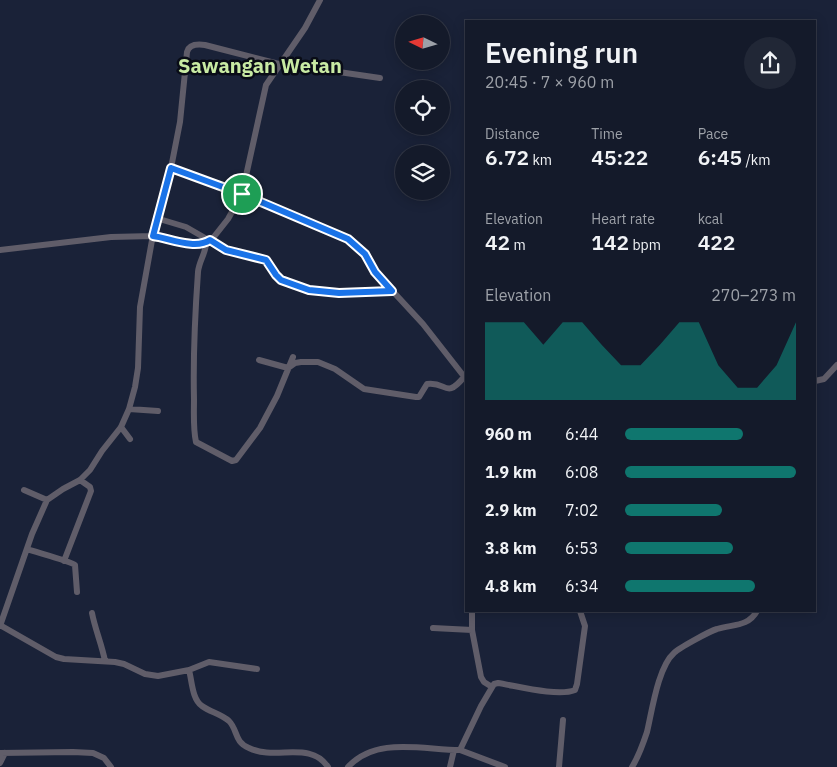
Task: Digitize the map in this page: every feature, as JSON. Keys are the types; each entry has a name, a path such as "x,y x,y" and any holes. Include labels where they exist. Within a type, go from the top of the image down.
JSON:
{"street":[{"path":"293,357 277,396 260,428 236,460 232,461 195,441 193,370 200,260 205,252 208,241 222,227 242,194 266,85 305,28 320,0"},
{"path":"258,669 208,662 189,670 158,676 145,674 124,664 56,657 0,626 27,549 47,500 80,480 90,470 121,427 129,409 138,368 140,307 156,218 171,168 180,122 186,52 188,48 193,45 205,45 281,61 313,70 380,78"},
{"path":"171,168 242,194 348,239 365,254 375,272 429,332 465,378 452,389 427,384 419,396 416,397 364,388 335,369 318,362 295,363 288,368"},
{"path":"156,218 186,227 226,250 266,260 281,280 309,290 339,293 392,291"},
{"path":"0,250 112,237 153,236 190,243 208,241"},
{"path":"259,360 288,368"},
{"path":"816,381 824,379 837,365"},
{"path":"129,409 158,411"},
{"path":"121,427 130,439"},
{"path":"64,561 91,491 90,487 80,480"},
{"path":"24,490 47,500"},
{"path":"27,549 72,562 75,565 77,592"},
{"path":"472,612 472,630 482,677 484,682 492,687"},
{"path":"450,767 457,750 494,684 498,683 558,693 575,690 585,626 580,612"},
{"path":"632,767 644,740 667,660 674,652 716,629 744,624 754,618 757,612"},
{"path":"92,613 95,630 105,661"},
{"path":"433,628 472,630"},
{"path":"189,670 195,696 200,705 230,722 238,741 249,748 268,754 295,752 317,756 324,760 328,767"},
{"path":"559,767 564,720"},
{"path":"348,767 355,760 384,748 424,747 457,750 505,767"},
{"path":"0,763 2,753 73,752 93,754 104,758 111,767"}],"district":[{"name":"Sawangan Wetan","path":"260,65"}],"route":[{"path":"171,168 242,194 348,239 365,254 375,272 392,291 339,293 309,290 281,280 266,260 226,250 210,240 206,243 190,243 153,236 156,218 171,168"}]}
